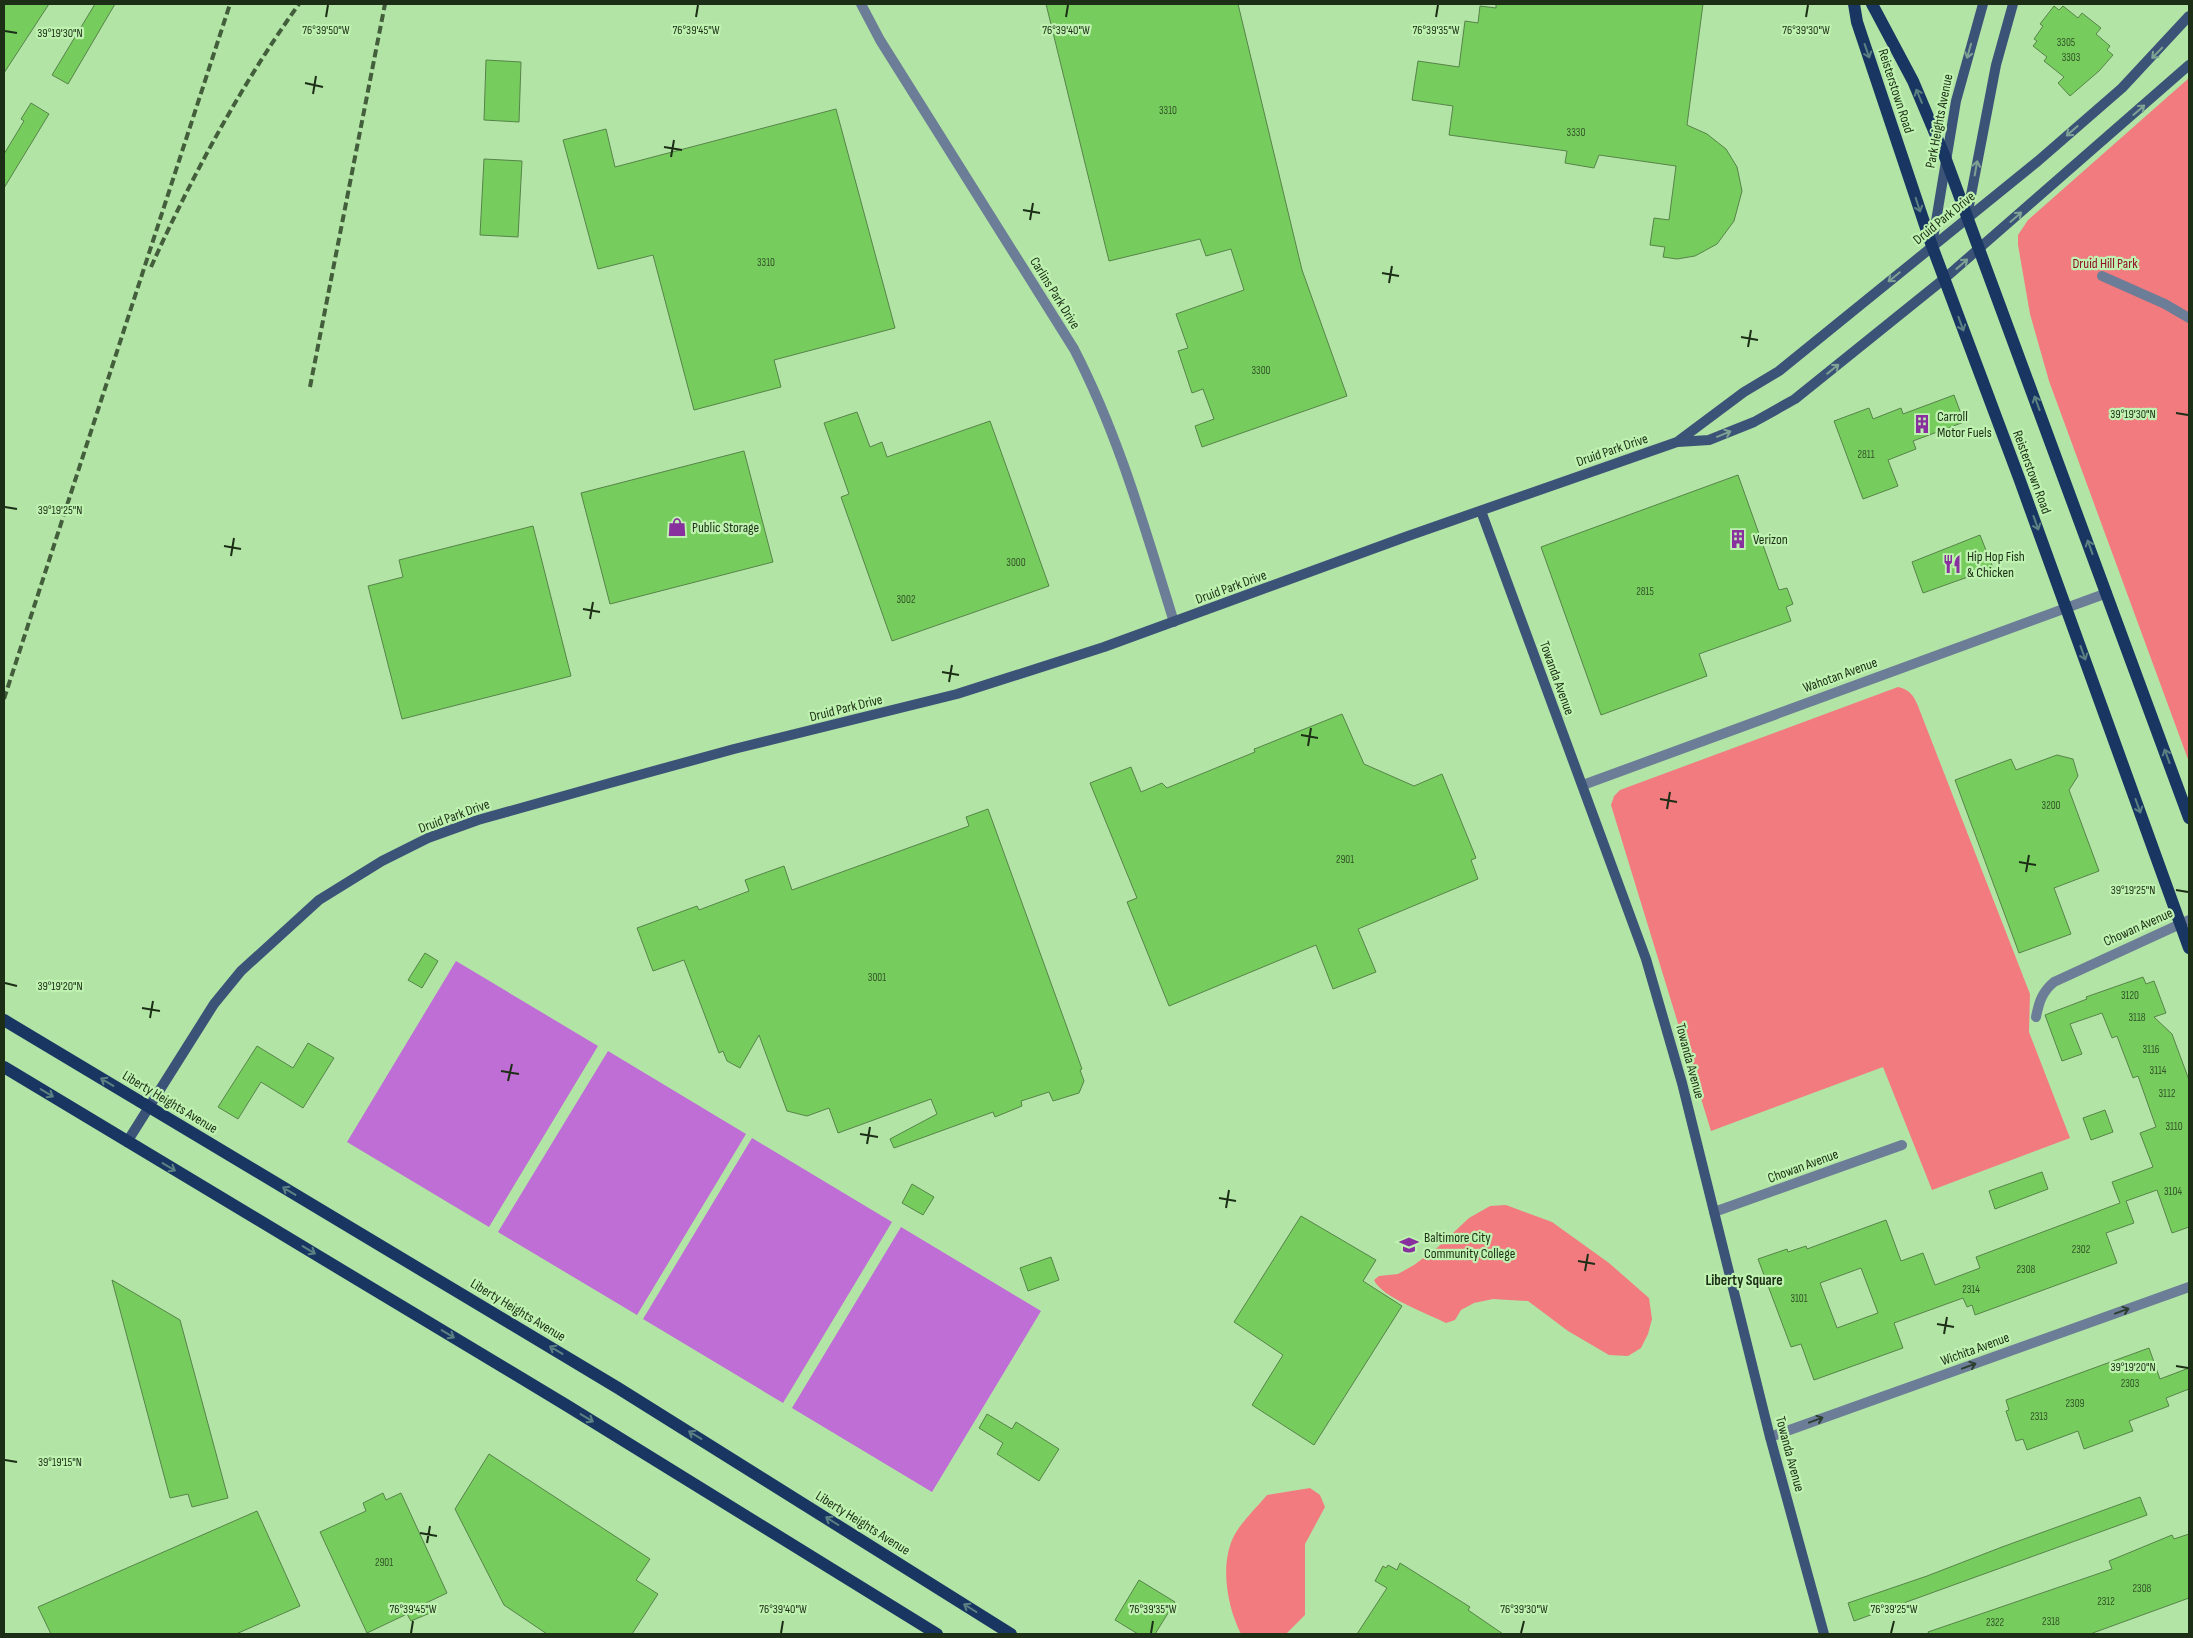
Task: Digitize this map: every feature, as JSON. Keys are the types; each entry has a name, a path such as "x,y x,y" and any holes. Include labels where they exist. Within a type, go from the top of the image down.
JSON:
{"main road":[{"name":"Reisterstown Road","path":"1854,4 1858,22 1932,246 2185,922 2189,948"},
{"name":"Reisterstown Road","path":"1872,4 1913,81 1945,157 2189,818"},
{"name":"Park Heights Avenue","path":"1932,246 1945,157 1958,88 1983,4"},
{"path":"1967,216 1996,65 2013,4"},
{"name":"Druid Park Drive","path":"1677,442 1744,392 1779,371 1967,216 2038,162 2122,88 2189,16"},
{"name":"Druid Park Drive","path":"127,1142 214,1004 241,971 319,900 382,861 428,838 478,820 620,780 957,694 1174,622 1677,442 1709,440 1778,410 1795,399 1944,279 2189,65"},
{"name":"Towanda Avenue","path":"1481,511 1646,959 1682,1083 1770,1437 1824,1634"},
{"name":"Liberty Heights Avenue","path":"9,1023 706,1441 1011,1634"},
{"path":"5,1067 583,1415 937,1634"}],"street":[{"name":"Carlins Park Drive","path":"861,4 880,40 1074,350 1098,395 1121,452 1174,622"},
{"path":"2102,276 2165,304 2189,318"},
{"name":"Wahotan Avenue","path":"1583,785 2107,593"},
{"name":"Chowan Avenue","path":"2036,1017 2038,1002 2045,990 2054,982 2185,922"},
{"name":"Chowan Avenue","path":"1714,1212 1902,1145"},
{"name":"Wichita Avenue","path":"1770,1437 2189,1287"}],"green space":[{"name":"Druid Hill Park","path":"2189,78 2189,762 2049,381 2030,314 2018,245 2018,235 2028,220"},
{"path":"1898,687 1905,689 1915,699 2030,994 2029,1032 2070,1138 1932,1190 1883,1067 1711,1131 1611,805 1614,796 1620,790"},
{"path":"1506,1205 1552,1222 1609,1263 1649,1298 1652,1319 1648,1334 1641,1348 1628,1356 1609,1355 1568,1331 1528,1301 1493,1299 1474,1303 1461,1310 1455,1320 1446,1323 1395,1299 1378,1286 1374,1280 1379,1276 1398,1274 1414,1265 1437,1248 1469,1218 1490,1206"},
{"path":"1310,1488 1320,1495 1325,1507 1305,1544 1305,1615 1286,1634 1241,1634 1232,1611 1226,1571 1230,1545 1235,1534 1267,1495"}],"shaded area":[{"path":"456,961 598,1046 489,1227 347,1142"},
{"path":"608,1051 746,1134 637,1315 498,1232"},
{"path":"752,1138 892,1222 783,1403 643,1319"},
{"path":"901,1227 1041,1311 932,1492 792,1408"}],"building":[{"path":"4,4 49,4 4,73"},
{"path":"95,4 115,4 68,84 52,75"},
{"path":"1046,4 1238,4 1302,270 1347,396 1202,447 1195,426 1214,419 1203,389 1192,393 1178,351 1188,348 1176,314 1244,290 1231,249 1206,256 1200,239 1109,261"},
{"path":"1496,4 1703,4 1687,125 1707,134 1726,149 1737,167 1742,191 1734,221 1717,244 1695,256 1677,259 1663,257 1665,247 1650,245 1654,218 1669,220 1676,166 1599,155 1594,168 1565,163 1567,151 1449,135 1453,106 1412,100 1418,61 1459,67 1465,21 1478,23 1480,6 1496,8"},
{"path":"2054,6 2059,10 2063,6 2078,18 2082,13 2101,28 2096,34 2110,46 2107,50 2113,55 2099,71 2070,96 2058,83 2064,77 2044,61 2047,57 2033,46 2037,41 2034,39 2043,26 2040,24"},
{"path":"486,60 521,62 519,122 484,120"},
{"path":"31,103 49,114 4,188 4,154 24,121 21,119"},
{"path":"836,109 895,328 774,360 781,387 694,410 653,255 598,269 563,140 606,129 615,167"},
{"path":"484,159 522,161 518,237 480,235"},
{"path":"1954,395 1964,422 1913,441 1916,449 1888,460 1898,486 1863,499 1834,421 1869,408 1873,419 1901,408 1903,414"},
{"path":"857,412 870,447 882,442 887,457 990,421 1049,586 892,641 841,497 849,494 824,423"},
{"name":"Public Storage","path":"744,451 773,562 610,604 581,493"},
{"path":"1738,475 1779,590 1787,588 1793,604 1786,607 1791,621 1699,654 1707,676 1601,715 1541,547"},
{"path":"533,526 571,676 402,719 368,586 403,577 399,560"},
{"name":"Hip Hop Fish & Chicken","path":"1980,535 1993,568 1923,593 1912,562"},
{"path":"1342,714 1364,764 1414,786 1442,774 1476,858 1471,860 1478,879 1358,929 1376,972 1333,989 1316,945 1169,1006 1127,902 1137,898 1090,783 1131,767 1141,792 1162,783 1167,788 1255,752 1254,749"},
{"path":"2057,755 2073,759 2078,776 2069,790 2099,871 2054,888 2071,934 2019,953 1955,780 2011,759 2016,770"},
{"path":"988,809 1082,1069 1080,1070 1084,1081 1079,1093 1053,1101 1049,1092 1021,1101 1022,1106 995,1117 993,1112 894,1148 890,1139 937,1114 931,1099 838,1133 829,1108 807,1116 787,1111 759,1035 740,1068 727,1061 723,1051 719,1053 684,960 653,971 637,928 697,906 699,910 749,891 745,880 784,866 792,890 969,826 966,817"},
{"path":"425,953 438,961 422,988 408,980"},
{"path":"2143,977 2146,984 2154,981 2166,1013 2154,1017 2172,1034 2189,1080 2189,1227 2172,1233 2157,1190 2126,1201 2134,1223 2106,1233 2117,1263 1975,1315 1972,1305 1967,1307 1963,1298 1894,1323 1903,1348 1814,1380 1801,1344 1791,1347 1758,1259 1787,1249 1788,1252 1806,1246 1807,1249 1886,1220 1901,1261 1923,1253 1935,1285 1980,1268 1976,1257 2120,1203 2112,1182 2153,1167 2140,1133 2156,1127 2138,1076 2133,1078 2117,1036 2112,1038 2102,1013 2070,1024 2082,1054 2062,1061 2045,1015 2087,999 2086,997","holes":["1861,1268 1878,1313 1837,1328 1820,1283"]},
{"path":"308,1043 334,1058 303,1108 261,1082 238,1119 218,1107 257,1046 293,1068"},
{"path":"2105,1110 2113,1132 2091,1140 2083,1118"},
{"path":"2042,1172 2048,1189 1995,1209 1989,1191"},
{"path":"912,1184 934,1197 923,1215 902,1203"},
{"path":"1301,1216 1376,1260 1363,1281 1402,1306 1314,1445 1252,1405 1283,1355 1234,1322"},
{"path":"1051,1257 1059,1280 1028,1291 1020,1268"},
{"path":"112,1280 180,1320 228,1498 192,1507 188,1494 170,1498"},
{"path":"2149,1348 2160,1379 2189,1368 2189,1389 2166,1398 2169,1406 2129,1421 2133,1431 2084,1449 2078,1431 2027,1450 2023,1439 2016,1441 2006,1411 2009,1410 2006,1400"},
{"path":"987,1414 1012,1429 1016,1422 1059,1449 1039,1481 997,1454 1003,1443 979,1428"},
{"path":"489,1454 650,1559 636,1580 658,1594 632,1634 547,1634 504,1605 455,1509"},
{"path":"383,1493 386,1500 401,1493 447,1593 426,1603 430,1613 411,1621 407,1614 367,1633 320,1532 366,1511 363,1503"},
{"path":"2140,1497 2147,1515 1854,1621 1848,1603 1927,1576"},
{"path":"257,1511 300,1606 236,1634 51,1634 38,1607"},
{"path":"2189,1534 2189,1598 2090,1634 1929,1634 1928,1632 2112,1569 2109,1561 2172,1535 2174,1539"},
{"path":"1400,1563 1470,1607 1468,1610 1503,1634 1357,1634 1387,1588 1375,1581 1383,1566 1386,1568 1388,1565 1397,1570"},
{"path":"1139,1580 1175,1602 1155,1634 1138,1634 1115,1620"}],"railway":[{"path":"4,699 230,4"},
{"path":"151,267 183,199 237,99 299,4"},
{"path":"310,387 385,4"}],"place":[{"name":"Carroll Motor Fuels","path":"1922,424"},
{"name":"Public Storage","path":"677,527"},
{"name":"Verizon","path":"1738,539"},
{"name":"Hip Hop Fish & Chicken","path":"1952,564"},
{"name":"Baltimore City Community College","path":"1409,1245"}],"district":[{"name":"Liberty Square","path":"1744,1280"}]}
